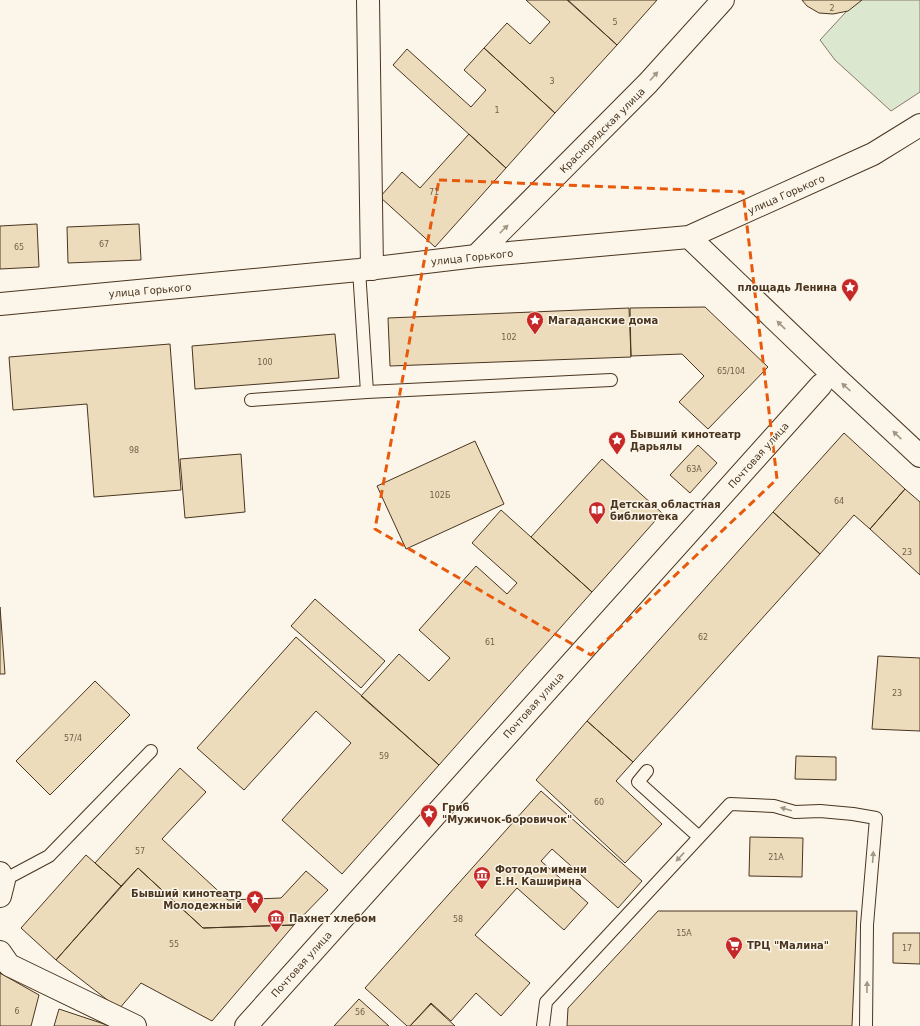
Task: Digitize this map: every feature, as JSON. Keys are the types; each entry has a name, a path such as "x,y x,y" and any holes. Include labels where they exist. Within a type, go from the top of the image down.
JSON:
{"street":[{"path":"366,270 368,0"},
{"name":"Краснорядская улица","path":"476,256 648,83 723,0"},
{"name":"улица Горького","path":"0,304 366,270 476,256 689,237 874,154 920,125"},
{"path":"689,237 920,456"},
{"name":"Почтовая улица","path":"246,1026 821,385"},
{"path":"0,952 9,965 135,1026"}],"lane":[{"path":"366,270 367,392"},
{"path":"251,400 367,392 611,380"},
{"path":"1,883 49,856 151,751"},
{"path":"647,771 638,782 699,837"},
{"path":"543,1026 546,1002 730,804 774,806 795,812 820,811 847,813 876,818 867,925 866,1026"}],"highlighted area":[{"path":"439,180 743,192 777,479 591,655 375,529"}],"green space":[{"path":"857,0 920,0 920,92 891,111 835,60 820,40"}],"building":[{"path":"526,0 567,0 617,45 555,113 484,48 507,23 530,44 550,22"},
{"path":"568,0 657,0 617,45"},
{"path":"802,0 862,0 848,11 833,14 819,13 807,6"},
{"path":"484,48 555,113 506,168 393,65 407,49 471,107 486,90 464,70"},
{"path":"469,134 506,168 435,247 380,197 402,172 420,188"},
{"path":"37,224 39,267 0,269 0,226"},
{"path":"139,224 141,260 68,263 67,227"},
{"path":"705,307 768,367 708,429 679,402 704,376 682,354 631,356 630,308"},
{"path":"629,308 631,357 390,366 388,318"},
{"path":"335,334 339,378 195,389 192,346"},
{"path":"170,344 181,490 94,497 87,404 13,410 9,357"},
{"path":"844,433 905,489 870,529 854,515 820,554 773,512"},
{"path":"475,441 504,504 406,549 377,486"},
{"path":"698,445 717,463 690,493 670,475"},
{"path":"241,454 245,512 185,518 180,459"},
{"name":"Детская областная библиотека","path":"602,459 662,513 592,592 531,537"},
{"path":"905,489 920,502 920,575 870,529"},
{"path":"501,510 592,592 439,765 361,696 399,654 429,681 450,658 419,630 476,566 507,594 517,583 472,543"},
{"path":"773,512 820,554 633,762 587,721"},
{"path":"315,599 385,661 361,688 291,626"},
{"path":"0,607 5,674 0,674"},
{"path":"296,637 439,765 342,874 282,820 351,743 316,711 244,790 197,748"},
{"path":"878,656 920,658 920,731 872,729"},
{"path":"95,681 130,715 50,795 16,761"},
{"path":"587,721 633,762 616,781 662,824 625,863 536,780"},
{"path":"796,756 836,757 836,780 795,779"},
{"path":"180,768 206,792 162,839 228,900 281,898 306,871 328,890 294,925 203,928 138,868 121,886 95,863"},
{"path":"541,791 642,881 618,908 552,849 541,861 588,903 564,930 517,888 475,935 530,983 501,1016 476,993 451,1021 431,1003 410,1026 407,1026 365,988"},
{"path":"750,837 803,838 802,877 749,876"},
{"path":"86,855 121,886 56,960 21,928"},
{"path":"138,868 203,928 294,925 212,1021 141,983 119,1009 56,960"},
{"name":"ТРЦ \"Малина\"","path":"658,911 857,911 852,1026 567,1026 568,1008"},
{"path":"893,933 920,933 920,964 893,963"},
{"path":"0,973 39,995 31,1026 0,1026"},
{"path":"359,999 389,1026 334,1026"},
{"path":"431,1004 455,1026 410,1026"},
{"path":"59,1009 110,1026 54,1026"}],"place":[{"name":"площадь Ленина","path":"850,302"},
{"name":"Магаданские дома","path":"535,335"},
{"name":"Бывший кинотеатр Дарьялы","path":"617,455"},
{"name":"Детская областная библиотека","path":"597,525"},
{"name":"Гриб \"Мужичок-боровичок\"","path":"429,828"},
{"name":"Фотодом имени Е.Н. Каширина","path":"482,890"},
{"name":"Бывший кинотеатр Молодежный","path":"255,914"},
{"name":"Пахнет хлебом","path":"276,933"},
{"name":"ТРЦ \"Малина\"","path":"734,960"}]}
